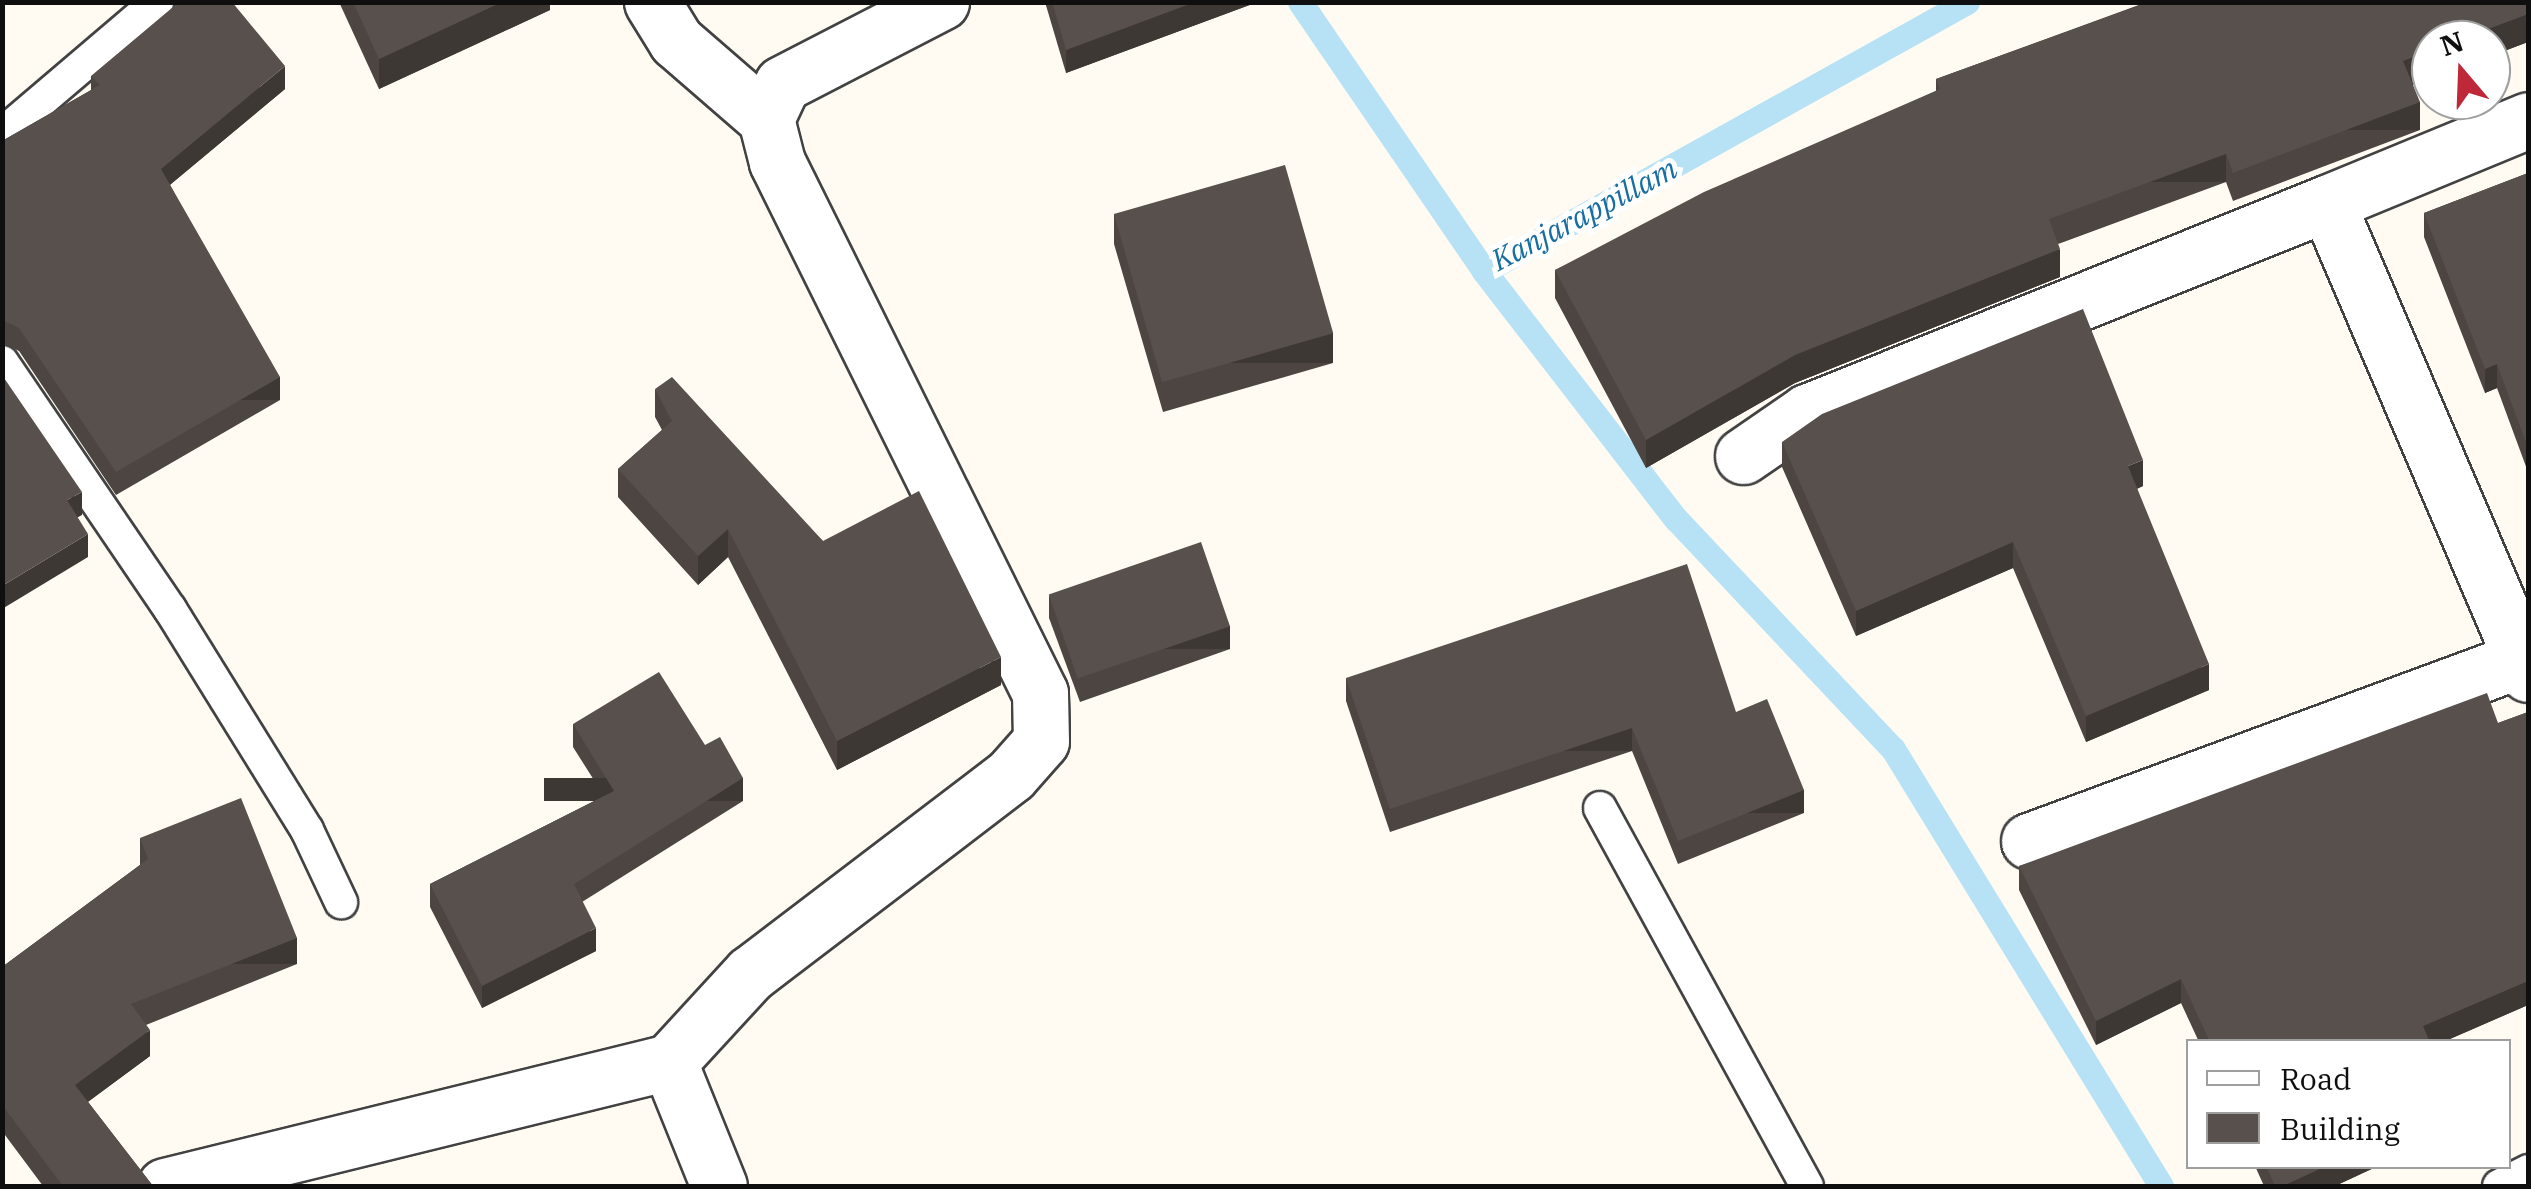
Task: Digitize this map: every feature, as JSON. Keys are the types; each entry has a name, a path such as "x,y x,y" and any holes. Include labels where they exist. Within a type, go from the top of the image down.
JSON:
{"street":[{"path":"165,1186 669,1062 750,974 1011,775 1041,741 1040,693 777,162 766,119 676,41 652,2"},
{"path":"766,119 782,84 941,2"},
{"path":"1743,456 1806,412 2528,120"},
{"path":"2029,841 2525,666 2326,203"},
{"path":"669,1062 719,1186"}],"lane":[{"path":"2,134 157,2"},
{"path":"2,362 170,608 307,830 341,902"},
{"path":"1600,808 1807,1186"},
{"path":"2499,1186 2528,1171"}],"building":[{"path":"179,2 232,2 285,66 161,169 280,377 116,472 19,328 2,320 2,141 100,85 91,76"},
{"path":"353,2 502,2 379,59"},
{"path":"1052,2 1195,2 1066,50"},
{"path":"2149,2 2528,2 2528,14 2511,20 2411,20 2411,58 2403,61 2411,80 2411,105 2233,173 2226,154 2049,219 2060,249 1795,355 1646,440 1555,270 1704,192 1940,89 1936,79"},
{"path":"1285,165 1333,333 1162,382 1114,214"},
{"path":"2528,173 2528,448 2497,364 2485,369 2424,213"},
{"path":"2083,309 2143,460 2128,466 2209,664 2086,716 2013,542 1856,611 1782,442 1822,414"},
{"path":"2,375 82,492 67,500 88,534 2,586"},
{"path":"672,377 823,541 919,491 1001,657 837,741 728,529 698,556 618,469 672,421 655,389"},
{"path":"1201,542 1230,626 1078,679 1049,594"},
{"path":"1687,564 1736,712 1767,699 1804,790 1678,841 1632,728 1390,809 1346,678"},
{"path":"659,672 705,745 720,737 743,778 574,884 596,928 482,986 430,884 614,791 573,724"},
{"path":"2487,693 2498,723 2528,712 2528,981 2423,1026 2429,1039 2209,1039 2181,979 2096,1021 2019,866"},
{"path":"241,798 297,938 131,1004 150,1030 75,1085 153,1186 63,1186 2,1105 2,967 148,859 140,838"},
{"path":"2267,1169 2320,1169 2283,1186 2275,1186"}],"waterway":[{"name":"Kanjarappillam","path":"1300,2 1484,271 1967,2"},
{"path":"1484,271 1676,519 1893,749 2161,1186"}]}
